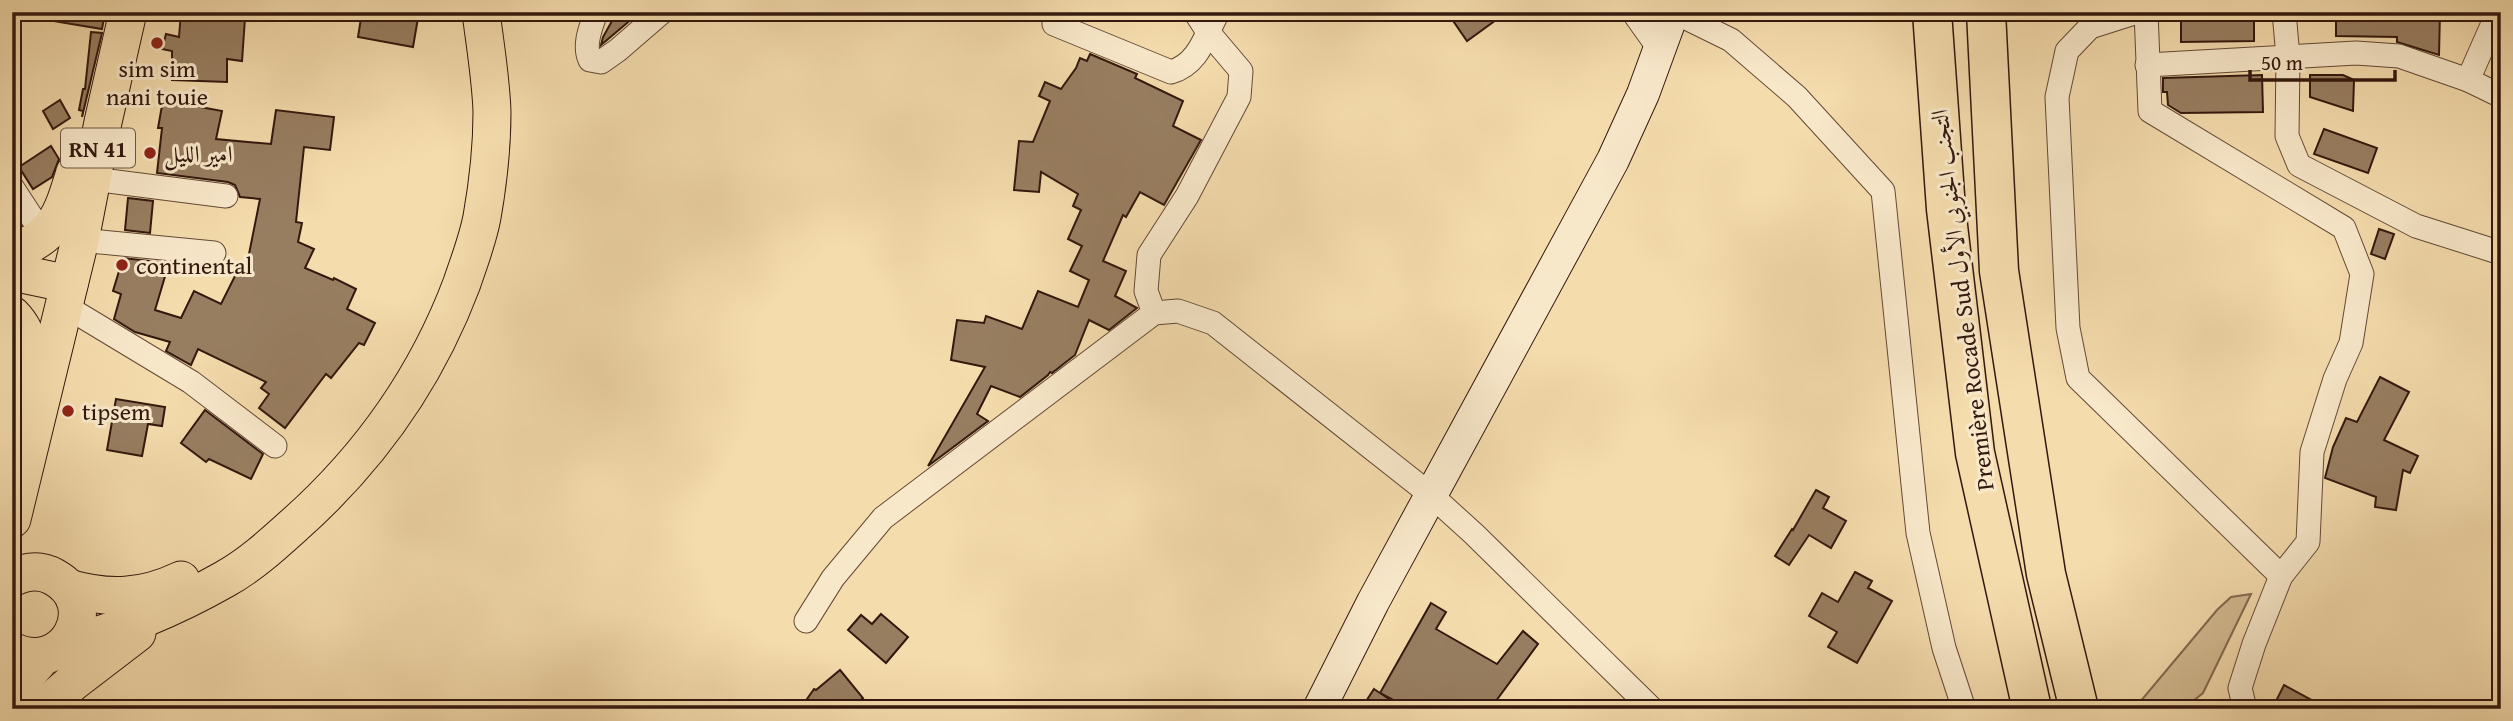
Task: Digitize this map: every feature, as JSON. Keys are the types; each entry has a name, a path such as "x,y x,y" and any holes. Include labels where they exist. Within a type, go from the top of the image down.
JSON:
{"highway":[{"name":"RN 41","path":"67,295 128,12"},
{"path":"12,578 37,572 49,574 68,588 90,595 134,596 188,577 231,548 264,520 338,452 370,412 409,352 434,297 453,239 465,170 469,102 459,12"},
{"path":"40,651 126,627 226,579 251,562 321,502 396,412 435,348 462,283 481,219 489,165 492,111 481,12"},
{"name":"Première Rocade Sud التجنب الجنوبي الأول","path":"1932,12 1946,209 1975,453 2032,709"},
{"name":"Première Rocade Sud التجنب الجنوبي الأول","path":"1986,12 1999,271 2046,574 2079,709"},
{"path":"12,251 24,248 44,236 63,209 86,145 103,122"},
{"path":"12,272 67,295 14,509"},
{"path":"12,315 23,327 30,348 21,423 23,440 29,455"},
{"path":"12,695 40,651 72,635 77,611 68,588"},
{"path":"42,709 83,674 180,602"}],"main road":[{"path":"1319,709 1373,602 1613,160 1628,129 1673,12"}],"street":[{"path":"596,12 586,52 590,60 601,62 662,12"},
{"path":"1154,313 1146,291 1149,255 1187,196 1239,97 1241,71 1213,22 1195,12"},
{"path":"1633,12 1660,50"},
{"path":"1673,12 1713,30 1741,48 1797,97 1883,191 1918,533 1944,648 1964,709"},
{"path":"2137,12 2090,27 2067,51 2057,97 2068,328 2078,378 2281,576"},
{"path":"2146,12 2150,111 2344,228 2362,274 2351,343 2335,379 2312,452 2308,542 2281,576 2253,644 2240,688 2245,709"},
{"path":"2284,12 2288,57 2287,136 2299,165 2416,226 2501,253"},
{"path":"2468,80 2498,12"},
{"path":"1054,23 1171,72 1184,68 1200,51 1213,22"},
{"path":"2147,65 2356,53 2399,56 2468,80 2501,96"},
{"path":"93,179 226,196"},
{"path":"12,187 44,236"},
{"path":"80,240 214,253"},
{"path":"67,295 191,382 275,446"},
{"path":"806,621 833,578 883,518 1154,313 1178,311 1213,323 1431,495 1652,709"}],"shaded area":[{"path":"2251,594 2203,693 2188,709 2134,709 2217,610 2231,597"}],"building":[{"path":"53,12 105,12 102,29 53,21"},
{"path":"181,12 209,12 209,15 245,18 242,61 227,59 227,82 172,80 172,51 162,49 166,34 179,37"},
{"path":"362,12 387,12 418,18 413,47 358,37"},
{"path":"617,12 640,12 601,45 603,37"},
{"path":"1447,12 1507,12 1467,41"},
{"path":"2238,12 2254,12 2254,41 2181,42 2181,20 2238,19"},
{"path":"2336,12 2440,12 2439,55 2397,42 2397,37 2336,36"},
{"path":"91,32 102,33 82,117 83,111 79,110 85,89"},
{"path":"1090,54 1137,74 1135,78 1183,101 1173,126 1201,140 1164,205 1140,192 1126,217 1123,215 1103,261 1126,271 1115,296 1137,308 1109,330 1089,320 1075,355 1020,397 991,386 977,414 988,421 928,466 985,367 951,360 957,320 984,323 986,316 1022,329 1038,291 1078,307 1089,280 1070,271 1082,246 1068,239 1081,210 1073,206 1078,194 1041,172 1039,192 1014,190 1019,141 1033,142 1050,101 1039,96 1045,82 1061,89 1080,58 1087,61"},
{"path":"2262,75 2263,112 2181,113 2168,105 2167,92 2163,92 2163,78"},
{"path":"2310,75 2343,75 2354,80 2353,111 2310,97"},
{"path":"60,100 70,118 53,129 43,111"},
{"path":"163,100 222,111 216,139 271,144 276,110 334,117 330,150 304,147 296,222 302,223 298,242 314,249 305,268 356,289 347,309 375,323 364,345 359,343 331,378 326,374 285,428 259,408 269,394 261,388 266,382 198,349 191,365 166,351 170,342 135,332 114,319 121,294 113,291 123,258 169,263 155,310 181,318 194,291 221,304 240,266 246,269 260,199 240,197 235,185 228,182 157,173 162,128 158,128"},
{"path":"2324,129 2377,148 2368,173 2314,154"},
{"path":"51,146 59,159 52,177 33,189 19,167"},
{"path":"128,198 153,201 150,233 125,230"},
{"path":"2379,229 2394,234 2385,259 2371,254"},
{"path":"2380,377 2409,392 2384,440 2418,456 2410,473 2403,470 2396,510 2375,507 2376,497 2325,478 2333,447 2346,418 2357,422"},
{"path":"116,399 165,407 162,426 148,424 142,456 107,450"},
{"path":"205,410 263,454 251,479 209,459 206,462 181,443"},
{"path":"1816,490 1829,497 1823,508 1846,521 1831,548 1809,535 1789,565 1775,556"},
{"path":"1855,572 1872,581 1868,588 1892,601 1857,663 1828,647 1837,632 1809,616 1822,593 1838,602"},
{"path":"1431,603 1446,612 1436,629 1497,664 1523,631 1538,644 1490,709 1410,709 1380,693"},
{"path":"881,614 908,637 886,663 848,630 861,615 872,624"},
{"path":"840,670 863,698 850,709 800,709 814,689"},
{"path":"2284,685 2328,709 2272,709"},
{"path":"1374,689 1389,699 1382,709 1361,709"}],"place":[{"name":"sim sim nani touie","path":"157,43"},
{"name":"امير الليل","path":"150,153"},
{"name":"continental","path":"122,265"},
{"name":"tipsem","path":"68,411"}]}
